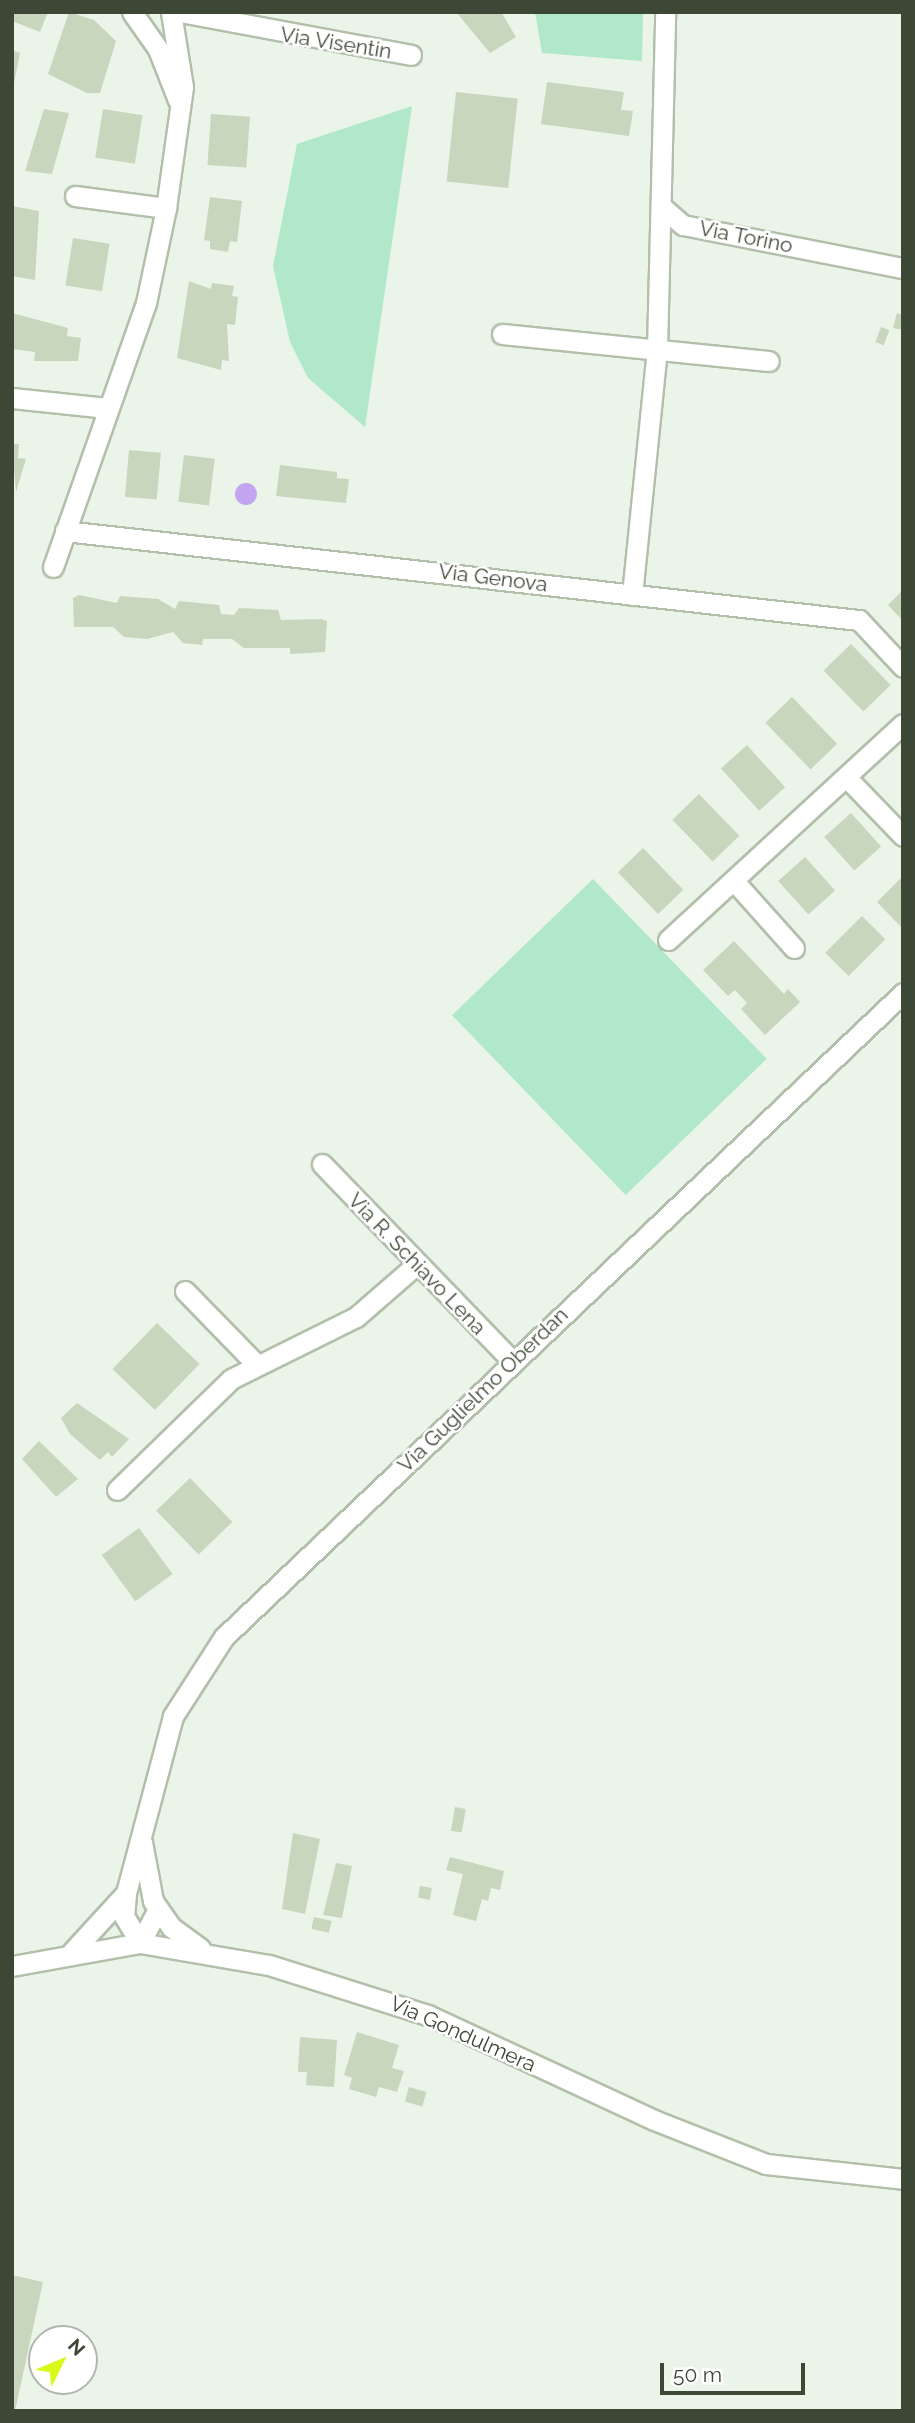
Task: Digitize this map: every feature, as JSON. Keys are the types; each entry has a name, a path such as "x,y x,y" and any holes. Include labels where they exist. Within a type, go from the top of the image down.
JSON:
{"street":[{"path":"132,12 158,49 178,100"},
{"path":"632,595 657,350 665,12"},
{"path":"158,49 158,29 177,13"},
{"path":"52,567 146,303 166,208 182,72 176,39 177,13"},
{"name":"Via Visentin","path":"177,13 411,55"},
{"path":"75,196 166,208"},
{"name":"Via Torino","path":"662,208 683,225 903,268"},
{"path":"502,334 769,361"},
{"path":"12,398 107,408"},
{"name":"Via Genova","path":"65,531 859,620 903,667"},
{"path":"668,940 903,724"},
{"path":"846,777 903,836"},
{"path":"734,881 794,948"},
{"name":"Via Guglielmo Oberdan","path":"140,1943 124,1916 126,1893 142,1838 160,1749 203,1662 513,1362 903,993"},
{"name":"Via R. Schiavo Lena","path":"322,1164 513,1362"},
{"path":"117,1490 255,1363 356,1317 417,1264"},
{"path":"185,1292 255,1363"},
{"name":"Via Guglielmo Oberdan","path":"142,1838 158,1909"},
{"name":"Via Guglielmo Oberdan","path":"72,1952 126,1893"},
{"path":"140,1943 158,1909 201,1949"},
{"name":"Via Gondulmera","path":"12,1966 72,1952 140,1943 201,1949 390,2000 766,2164 903,2179"}],"green space":[{"path":"535,12 643,12 642,61 542,53"},
{"path":"412,106 365,427 308,378 290,342 273,266 297,144"},
{"path":"593,879 767,1059 626,1195 452,1015"}],"shaded area":[{"path":"246,483 254,486 257,494 254,502 246,505 238,502 235,494 238,486"}],"building":[{"path":"12,12 48,12 40,32 12,21"},
{"path":"69,12 94,20 116,41 100,93 87,93 48,74"},
{"path":"456,12 501,12 516,37 490,53"},
{"path":"12,50 20,53 13,88 12,88"},
{"path":"547,82 624,92 621,110 633,111 629,136 541,124"},
{"path":"456,92 518,98 508,188 447,182"},
{"path":"44,109 69,113 52,174 25,171"},
{"path":"103,109 143,115 135,164 95,157"},
{"path":"211,114 250,117 246,168 207,165"},
{"path":"210,197 242,201 237,242 230,241 228,252 210,249 210,241 204,240"},
{"path":"12,206 39,211 35,280 12,276"},
{"path":"73,238 110,244 102,291 65,285"},
{"path":"189,281 211,289 212,283 234,286 232,296 238,297 235,325 227,324 229,361 222,360 221,370 177,358"},
{"path":"12,313 68,328 67,336 81,338 78,361 34,361 35,352 12,349"},
{"path":"897,313 903,315 903,330 893,328"},
{"path":"881,327 889,330 884,345 875,342"},
{"path":"12,444 19,444 18,458 26,459 16,492"},
{"path":"129,450 161,453 157,500 125,497"},
{"path":"184,455 215,459 209,505 178,502"},
{"path":"280,465 337,472 337,478 349,479 346,503 276,496"},
{"path":"903,590 903,621 888,605"},
{"path":"79,595 117,603 120,596 158,599 175,609 179,601 219,605 221,614 234,615 239,608 278,610 281,620 321,619 327,621 325,652 290,654 290,648 244,648 232,639 203,639 202,645 183,643 173,632 147,639 124,637 113,627 74,627 73,598"},
{"path":"851,644 891,685 863,711 824,670"},
{"path":"792,697 837,744 811,769 765,723"},
{"path":"747,745 785,787 759,811 721,768"},
{"path":"699,794 739,836 713,861 672,820"},
{"path":"851,813 881,846 854,871 824,837"},
{"path":"643,848 683,890 658,914 618,872"},
{"path":"805,857 835,890 808,915 778,881"},
{"path":"903,876 903,929 877,902"},
{"path":"862,916 885,939 849,976 825,953"},
{"path":"734,941 784,994 788,989 800,1002 765,1035 741,1009 747,1003 735,990 728,996 703,970"},
{"path":"157,1323 199,1364 155,1410 113,1369"},
{"path":"77,1403 129,1439 112,1457 108,1452 100,1460 70,1434 61,1418"},
{"path":"39,1441 78,1479 56,1497 22,1459"},
{"path":"190,1478 232,1522 199,1555 156,1511"},
{"path":"139,1528 173,1574 135,1601 102,1555"},
{"path":"455,1807 466,1809 462,1833 451,1831"},
{"path":"293,1833 320,1839 305,1914 282,1909"},
{"path":"450,1857 504,1871 500,1890 491,1888 488,1901 482,1899 476,1921 453,1915 463,1874 446,1870"},
{"path":"336,1863 352,1866 342,1918 323,1915"},
{"path":"420,1886 432,1888 430,1900 418,1898"},
{"path":"314,1917 332,1921 329,1933 311,1929"},
{"path":"357,2032 399,2045 392,2068 404,2071 397,2092 379,2087 376,2097 349,2089 352,2078 344,2075"},
{"path":"300,2037 337,2040 334,2087 306,2085 307,2072 298,2072"},
{"path":"409,2087 426,2092 422,2106 405,2101"},
{"path":"12,2275 43,2282 34,2325 28,2325 28,2351 15,2411 12,2411"}]}
